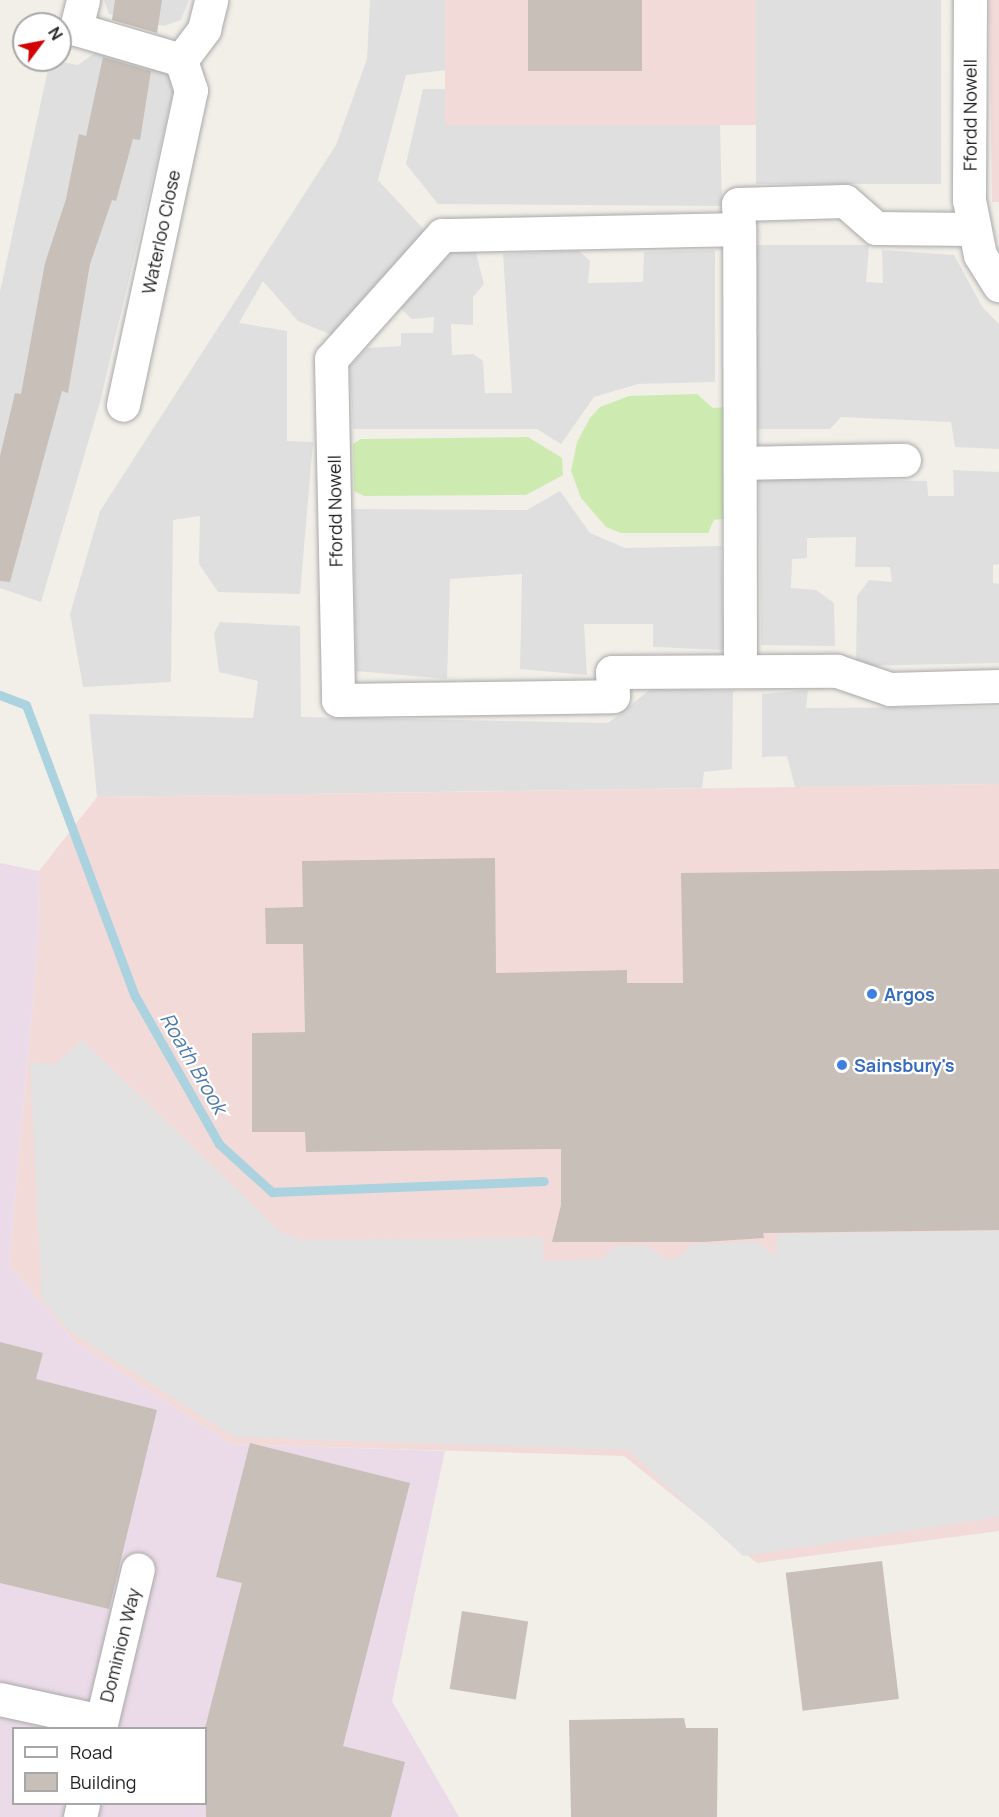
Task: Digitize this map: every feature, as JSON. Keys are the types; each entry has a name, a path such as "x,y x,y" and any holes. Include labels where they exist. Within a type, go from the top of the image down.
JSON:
{"street":[{"path":"83,0 76,29 181,60 204,29 211,0"},
{"name":"Ffordd Nowell","path":"970,0 974,229 980,255 999,286"},
{"name":"Waterloo Close","path":"123,405 191,90 181,60"},
{"path":"740,671 742,463 738,204 846,201 876,228 974,229"},
{"name":"Ffordd Nowell","path":"739,229 442,235 331,359 338,700 613,696 612,672 837,671 890,689 999,686"},
{"path":"742,463 904,460"},
{"name":"Dominion Way","path":"0,1698 100,1725 138,1569"}],"shaded area":[{"path":"104,0 189,0 181,20 164,26 109,14"},
{"path":"370,0 445,0 446,70 406,75 378,180 429,235 332,335 298,321 263,281 239,323 287,331 287,441 313,442 300,594 218,592 199,564 200,516 173,520 171,682 83,687 70,614 100,511 336,145 367,59"},
{"path":"445,0 756,0 756,125 445,125"},
{"path":"756,0 941,0 941,184 756,184"},
{"path":"989,0 999,0 999,202 992,202"},
{"path":"99,50 159,63 175,84 100,402 41,602 0,588 0,292 47,72 72,72 72,64 78,65"},
{"path":"423,89 447,89 447,125 720,124 722,206 438,204 406,164"},
{"path":"473,241 484,284 473,297 473,325 451,324 452,355 473,354 483,361 485,393 512,393 503,254 579,251 590,261 588,283 643,282 644,252 715,250 715,382 638,384 594,397 561,444 537,429 353,429 350,366 367,348 401,346 401,333 433,333 434,317 412,319 400,308 455,249"},
{"path":"757,245 869,245 866,282 883,283 882,250 954,255 983,308 999,324 999,449 955,447 951,422 841,417 830,429 755,429"},
{"path":"953,470 999,472 999,564 993,565 993,583 999,584 999,663 856,666 857,596 869,580 892,582 890,567 855,567 856,537 807,538 807,558 792,559 791,588 816,590 834,603 835,646 761,645 759,478 927,481 928,496 954,496"},
{"path":"560,491 590,533 625,548 721,546 724,650 653,647 653,624 584,624 587,675 520,669 522,574 450,579 447,679 356,671 353,509 527,510"},
{"path":"220,622 300,626 301,717 608,723 651,689 733,691 732,769 704,772 702,788 97,797 89,714 253,718 258,681 219,672 214,633"},
{"path":"808,690 806,708 999,707 999,784 795,787 787,756 762,757 762,694"},
{"path":"999,784 999,1531 757,1563 624,1456 231,1444 75,1342 9,1265 38,946 39,871 97,797"},
{"path":"0,863 39,871 38,946 9,1265 75,1342 231,1444 445,1451 392,1701 459,1817 0,1817"},
{"path":"82,1040 282,1233 302,1240 543,1238 543,1261 602,1259 614,1246 647,1245 664,1259 676,1259 692,1244 757,1242 776,1256 777,1234 999,1231 999,1517 743,1556 628,1450 234,1437 71,1332 42,1300 30,1063 55,1064"}],"green space":[{"path":"697,394 713,408 724,407 728,518 714,520 708,533 621,533 606,527 581,498 571,471 577,442 590,418 600,407 629,396"},
{"path":"528,437 562,458 563,475 526,495 364,496 354,491 353,444 361,439"}],"building":[{"path":"115,0 162,0 157,33 112,20"},
{"path":"528,0 642,0 642,71 528,71"},
{"path":"103,57 151,71 140,140 133,139 116,201 112,200 90,264 68,393 62,391 10,582 0,581 0,456 15,393 21,394 45,263 66,199 79,134 86,136"},
{"path":"495,858 496,973 627,970 627,983 683,983 681,873 999,869 999,1230 763,1233 764,1238 703,1242 552,1242 561,1205 561,1149 306,1152 305,1132 252,1132 252,1033 305,1032 303,944 266,944 265,908 303,907 302,861"},
{"path":"0,1342 43,1353 36,1379 157,1410 109,1609 0,1583"},
{"path":"250,1443 410,1483 343,1746 405,1762 391,1817 206,1817 205,1727 242,1583 216,1577"},
{"path":"882,1561 899,1699 803,1711 786,1573"},
{"path":"462,1611 528,1621 516,1700 450,1689"},
{"path":"684,1718 686,1728 718,1728 717,1817 571,1817 569,1720"}],"waterway":[{"name":"Roath Brook","path":"0,695 26,705 135,996 219,1144 272,1192 544,1181"}],"place":[{"name":"Argos","path":"872,994"},
{"name":"Sainsbury's","path":"842,1065"}]}
